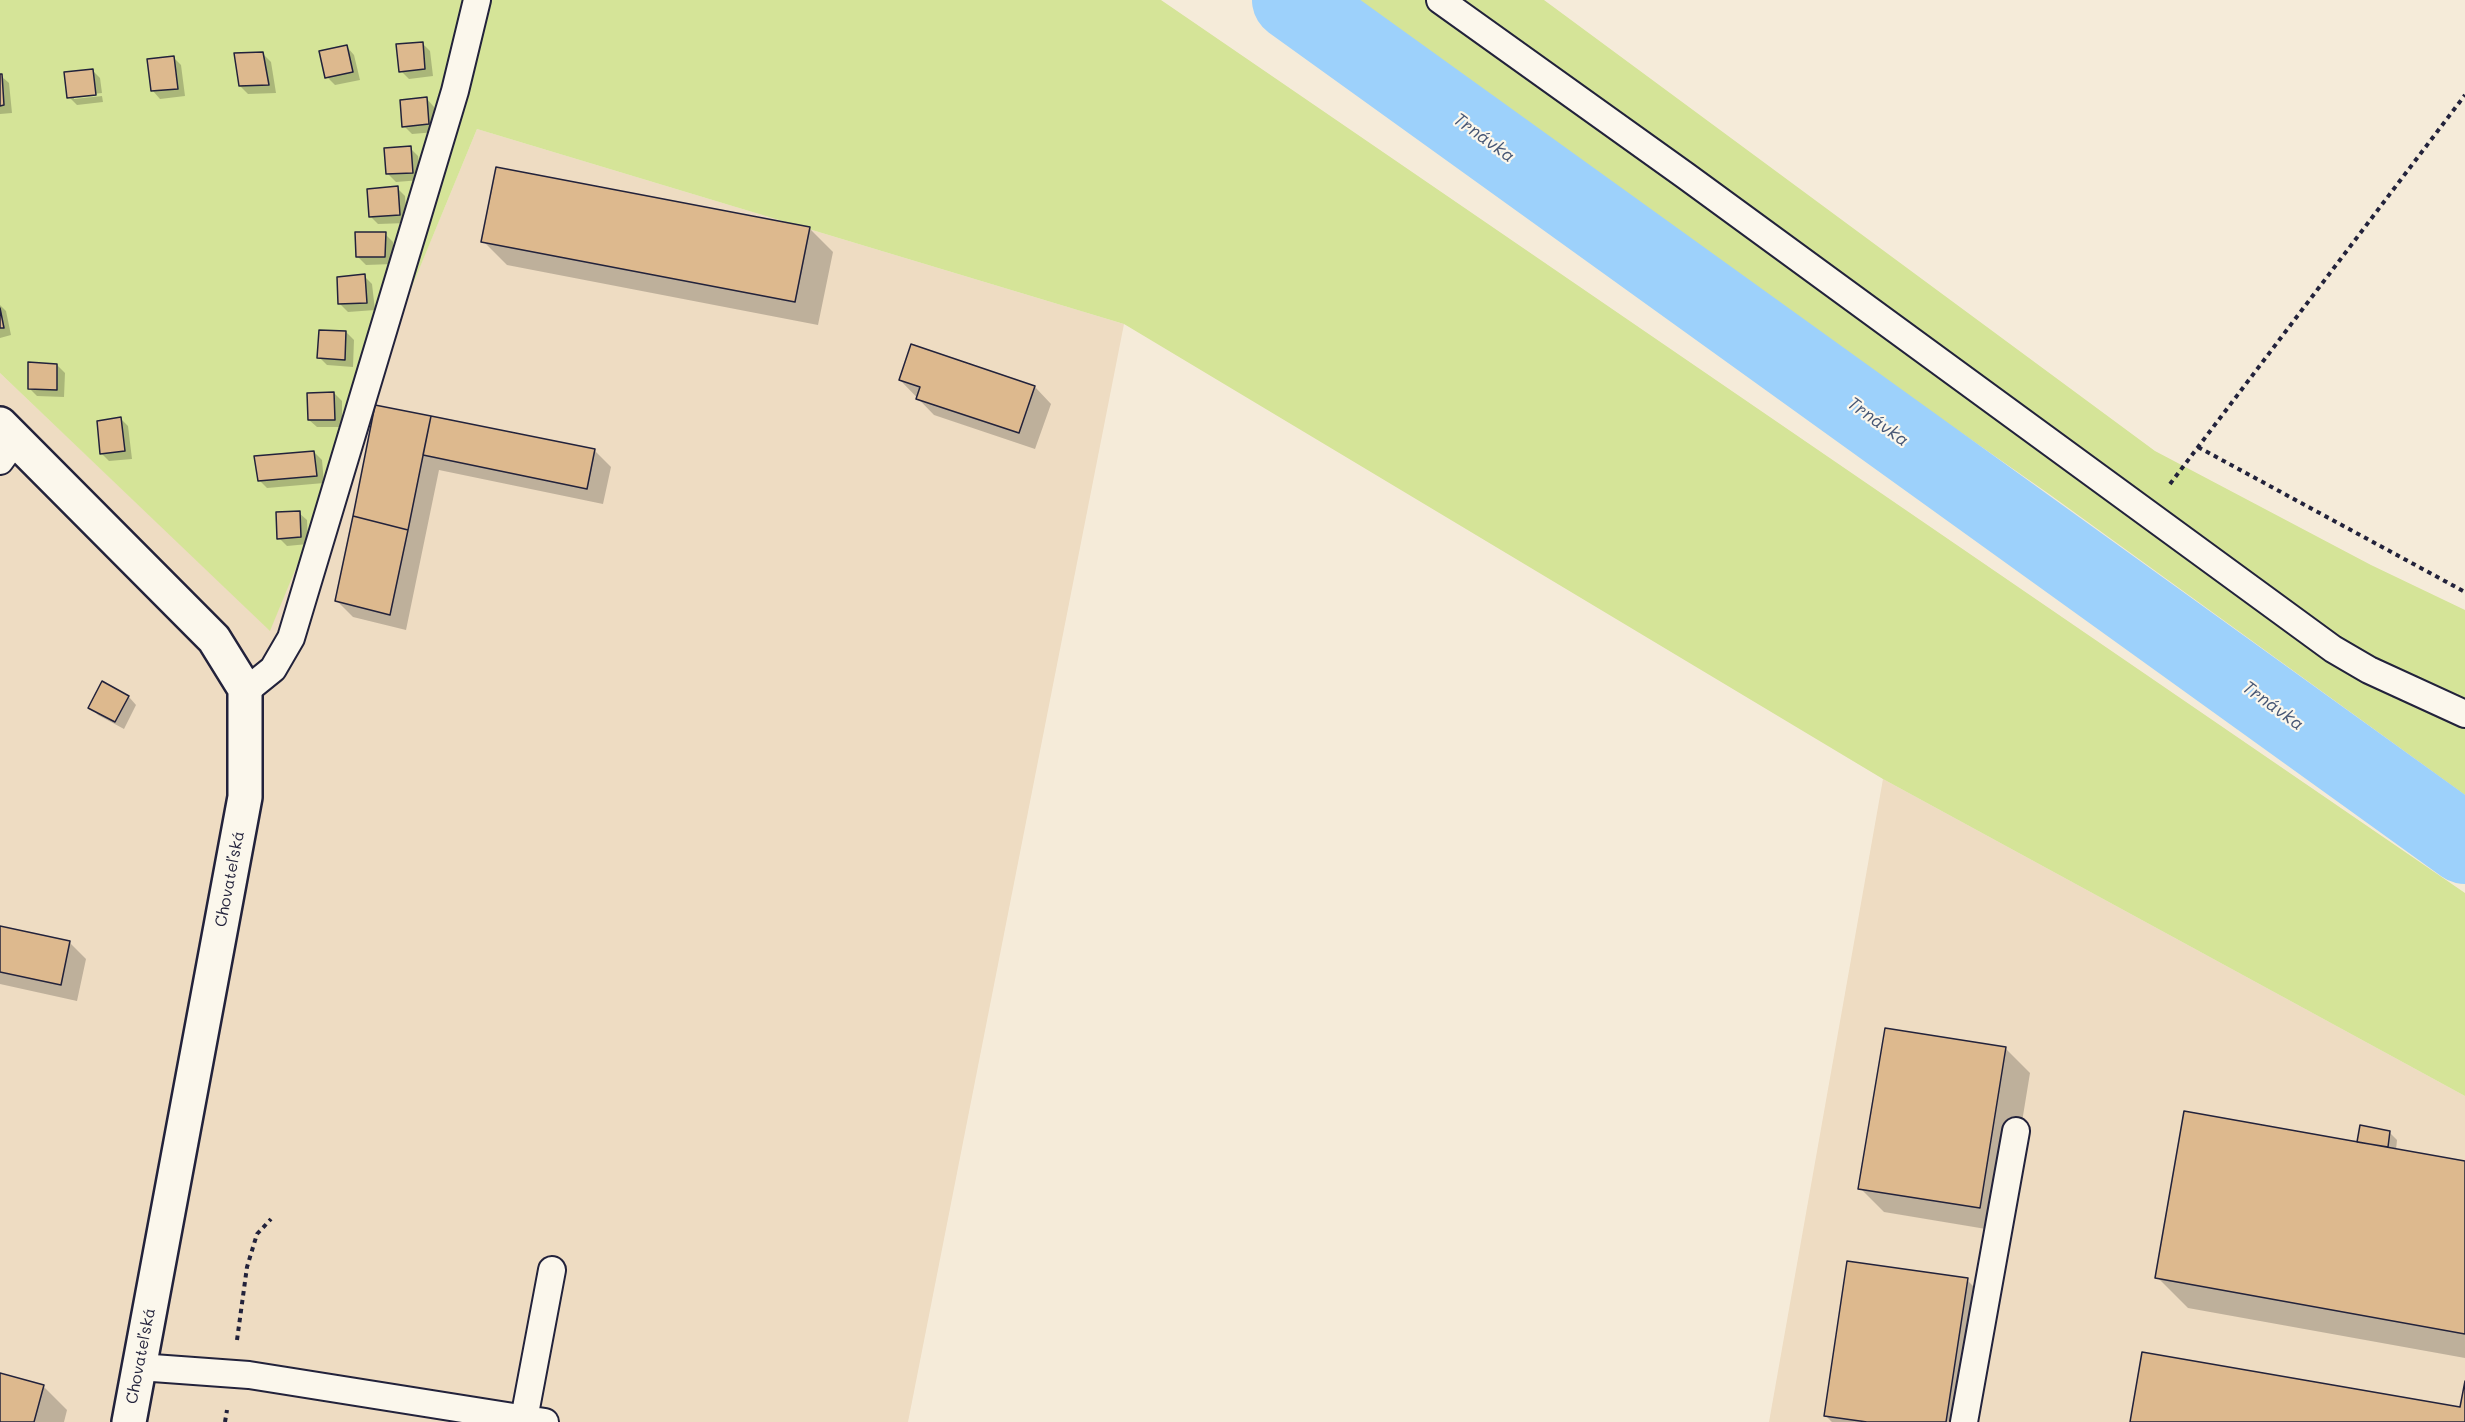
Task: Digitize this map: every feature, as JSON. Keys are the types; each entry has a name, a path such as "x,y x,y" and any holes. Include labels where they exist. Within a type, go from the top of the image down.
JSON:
{"street":[{"path":"6,441 214,639 245,689"},
{"name":"Chovateľská","path":"129,1422 245,797 245,689"}],"lane":[{"path":"245,689 247,690 273,669 291,638 455,91 477,0"},
{"path":"1440,0 1705,190 2333,649 2368,670 2465,714"},
{"path":"1964,1422 2016,1131"},
{"path":"139,1367 249,1375 535,1420 552,1270"}],"path":[{"path":"2147,515 2465,95"},
{"path":"2199,447 2465,592"},
{"path":"236,1347 247,1267 257,1234 271,1219"}],"shaded area":[{"path":"477,129 1124,324 908,1422 0,1422 0,373 270,630"},
{"path":"1883,779 2465,1096 2465,1422 1769,1422"}],"green space":[{"path":"0,0 1161,0 2465,893 2465,1096 1883,779 1124,324 477,129 270,631 0,373"},
{"path":"1356,0 1544,0 2155,451 2371,565 2465,610 2465,795 2049,494 1642,210"}],"building":[{"path":"423,42 425,69 399,72 396,44"},
{"path":"347,45 353,72 325,78 319,51"},
{"path":"263,52 269,85 239,86 234,53"},
{"path":"174,56 178,89 151,91 147,59"},
{"path":"93,69 96,95 67,98 64,72"},
{"path":"0,74 2,74 4,105 0,106"},
{"path":"427,97 429,124 402,127 400,100"},
{"path":"411,146 413,173 386,174 384,148"},
{"path":"496,167 810,227 795,302 481,242"},
{"path":"398,186 400,215 369,217 367,189"},
{"path":"355,232 386,232 385,257 356,257"},
{"path":"365,274 367,303 338,304 337,277"},
{"path":"0,308 4,328 0,328"},
{"path":"319,330 346,331 345,360 317,358"},
{"path":"911,344 1035,386 1019,433 916,399 920,387 899,380"},
{"path":"28,362 57,364 57,390 28,389"},
{"path":"334,392 335,420 308,420 307,393"},
{"path":"375,405 431,416 408,530 353,516"},
{"path":"431,416 595,449 587,489 423,455"},
{"path":"121,417 125,451 100,454 97,421"},
{"path":"314,451 317,476 258,481 254,456"},
{"path":"300,511 301,537 277,539 276,512"},
{"path":"353,516 408,530 390,615 335,601"},
{"path":"102,681 129,696 115,722 88,708"},
{"path":"0,926 70,941 61,985 0,972"},
{"path":"1885,1028 2006,1047 1980,1208 1858,1189"},
{"path":"2184,1111 2465,1161 2465,1334 2155,1278"},
{"path":"2360,1125 2390,1131 2388,1147 2357,1142"},
{"path":"1847,1261 1968,1278 1946,1422 1867,1422 1824,1416"},
{"path":"2142,1352 2460,1407 2465,1381 2465,1422 2130,1422"},
{"path":"0,1373 44,1385 34,1422 0,1422"}],"waterway":[{"name":"Trnávka","path":"1292,0 2465,844"}]}
